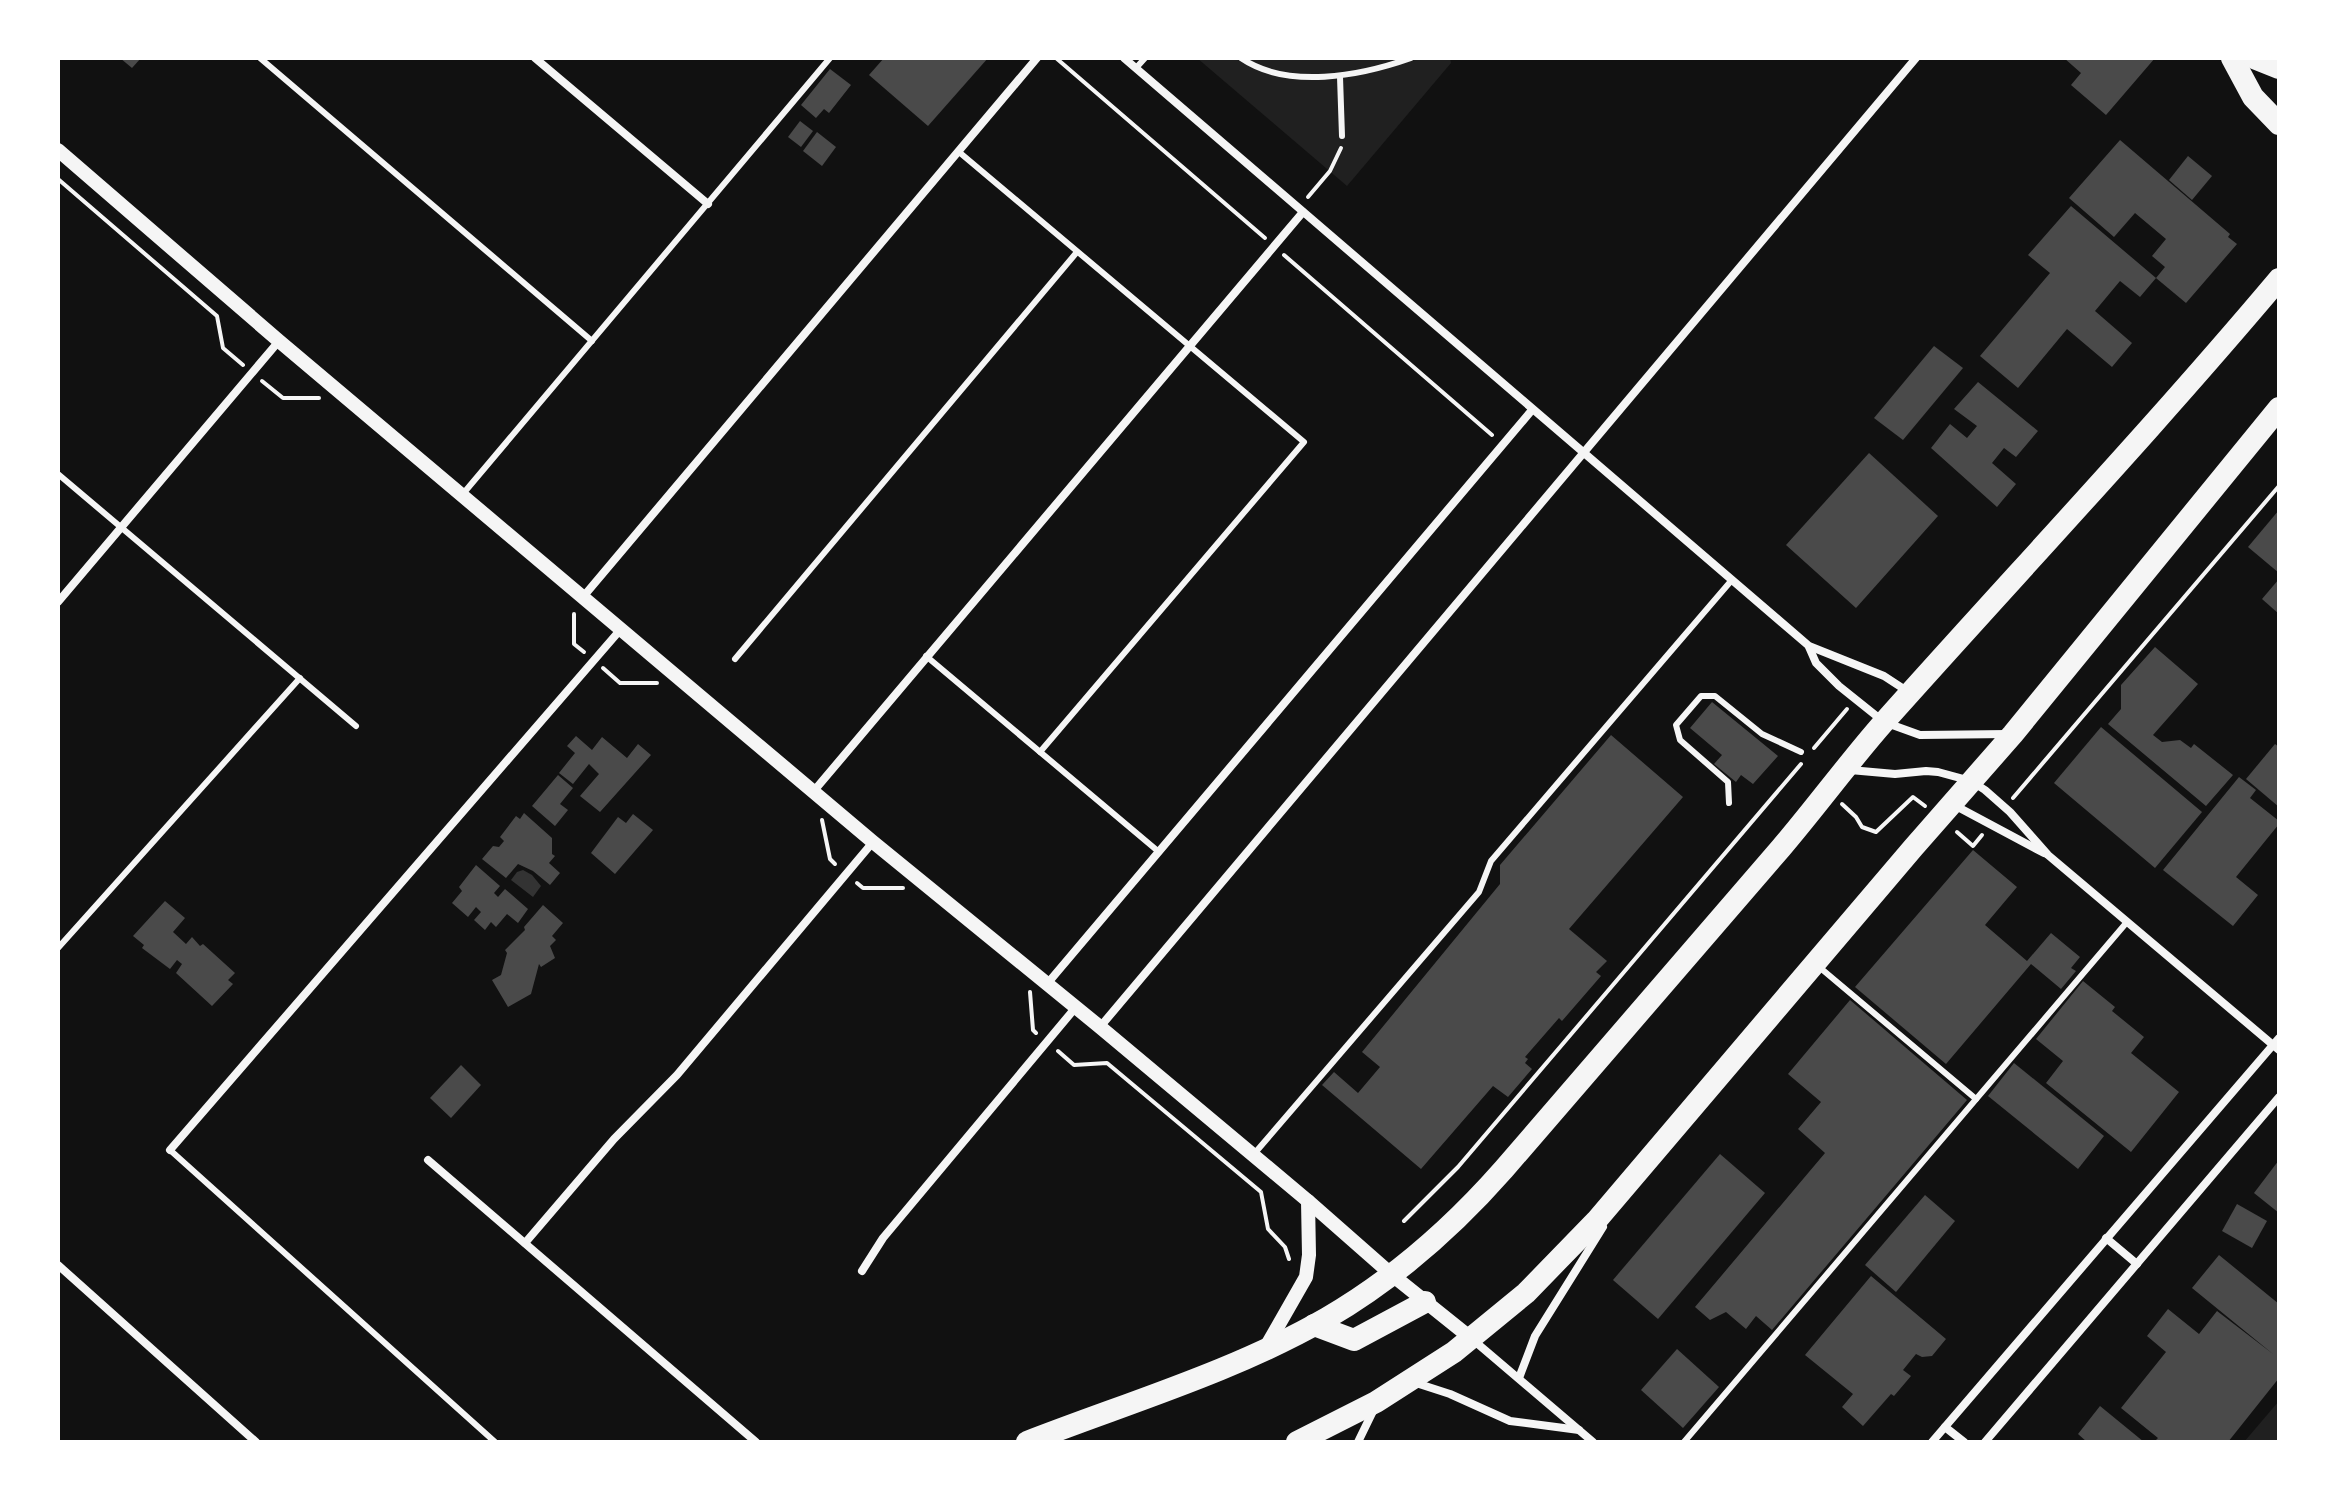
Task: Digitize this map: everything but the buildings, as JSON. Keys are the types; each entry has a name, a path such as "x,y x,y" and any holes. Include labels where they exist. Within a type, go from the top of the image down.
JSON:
{"highway":[{"path":"2232,58 2253,97 2279,124"},
{"path":"2254,58 2278,67"},
{"path":"1027,1442 1264,1351 1356,1300 1441,1233 1486,1190 1829,791 1884,722 2101,485 2279,279"},
{"path":"1297,1442 1411,1381 1472,1339 1533,1286 1633,1179 2013,734 2279,408"},
{"path":"1314,1325 1354,1340 1425,1302"}],"street":[{"path":"535,58 708,204"},
{"path":"583,597 1037,58"},
{"path":"1124,58 1809,646 1884,676 1910,693"},
{"path":"1100,1027 1916,58"},
{"path":"58,150 813,792 1076,1007 1593,1442"},
{"path":"813,792 1190,347 1300,210"},
{"path":"58,602 279,341"},
{"path":"1047,984 1532,410"},
{"path":"170,1150 621,629"},
{"path":"1809,646 1816,663 1884,722 1920,735 2013,734"},
{"path":"1845,770 1895,774 1926,771 1971,781 2005,807 2048,855 2277,1044 1932,1442"},
{"path":"1946,810 1992,824 2048,855"},
{"path":"525,1243 614,1139 677,1075 873,842"},
{"path":"862,1271 870,1254 1076,1007"},
{"path":"1985,1442 2279,1097"},
{"path":"428,1160 756,1442"},
{"path":"1519,1378 1535,1336 1633,1179"},
{"path":"1264,1351 1306,1277 1308,1201"},
{"path":"2106,1238 2137,1264"},
{"path":"58,1265 256,1442"},
{"path":"1411,1381 1453,1395 1510,1421 1579,1430"},
{"path":"1358,1442 1376,1402"},
{"path":"1945,1427 1964,1442"}],"lane":[{"path":"260,58 592,341"},
{"path":"1136,68 1145,58"},
{"path":"1241,58 1257,69 1340,77 1411,58"},
{"path":"462,495 826,60"},
{"path":"1340,77 1342,136"},
{"path":"959,152 1304,442 1040,752"},
{"path":"735,659 1077,252"},
{"path":"58,474 356,726"},
{"path":"1253,1155 1479,892 1491,861 1731,581"},
{"path":"926,656 1159,852"},
{"path":"58,948 300,678"},
{"path":"1729,803 1728,782 1680,740 1676,725 1701,696 1715,696 1762,734 1801,752"},
{"path":"1684,1442 2127,922"},
{"path":"1815,964 1976,1099"},
{"path":"170,1150 495,1442"}],"path":[{"path":"1056,58 1502,445"},
{"path":"1300,210 1330,171 1343,145 1342,136"},
{"path":"58,179 217,316 223,348"},
{"path":"2005,807 2279,486"},
{"path":"1404,1221 1458,1167 1855,700"},
{"path":"1829,791 1862,827 1876,832 1913,797 1946,810 1973,846 1992,824"},
{"path":"863,888 907,888"},
{"path":"1020,983 1031,993 1033,1030"},
{"path":"1074,1065 1107,1063 1261,1192 1268,1229"}],"shaded area":[{"path":"1197,58 1450,58 1451,63 1347,186"},
{"path":"523,870 541,886 533,897 511,880"},
{"path":"2279,1401 2279,1442 2244,1442"}]}
